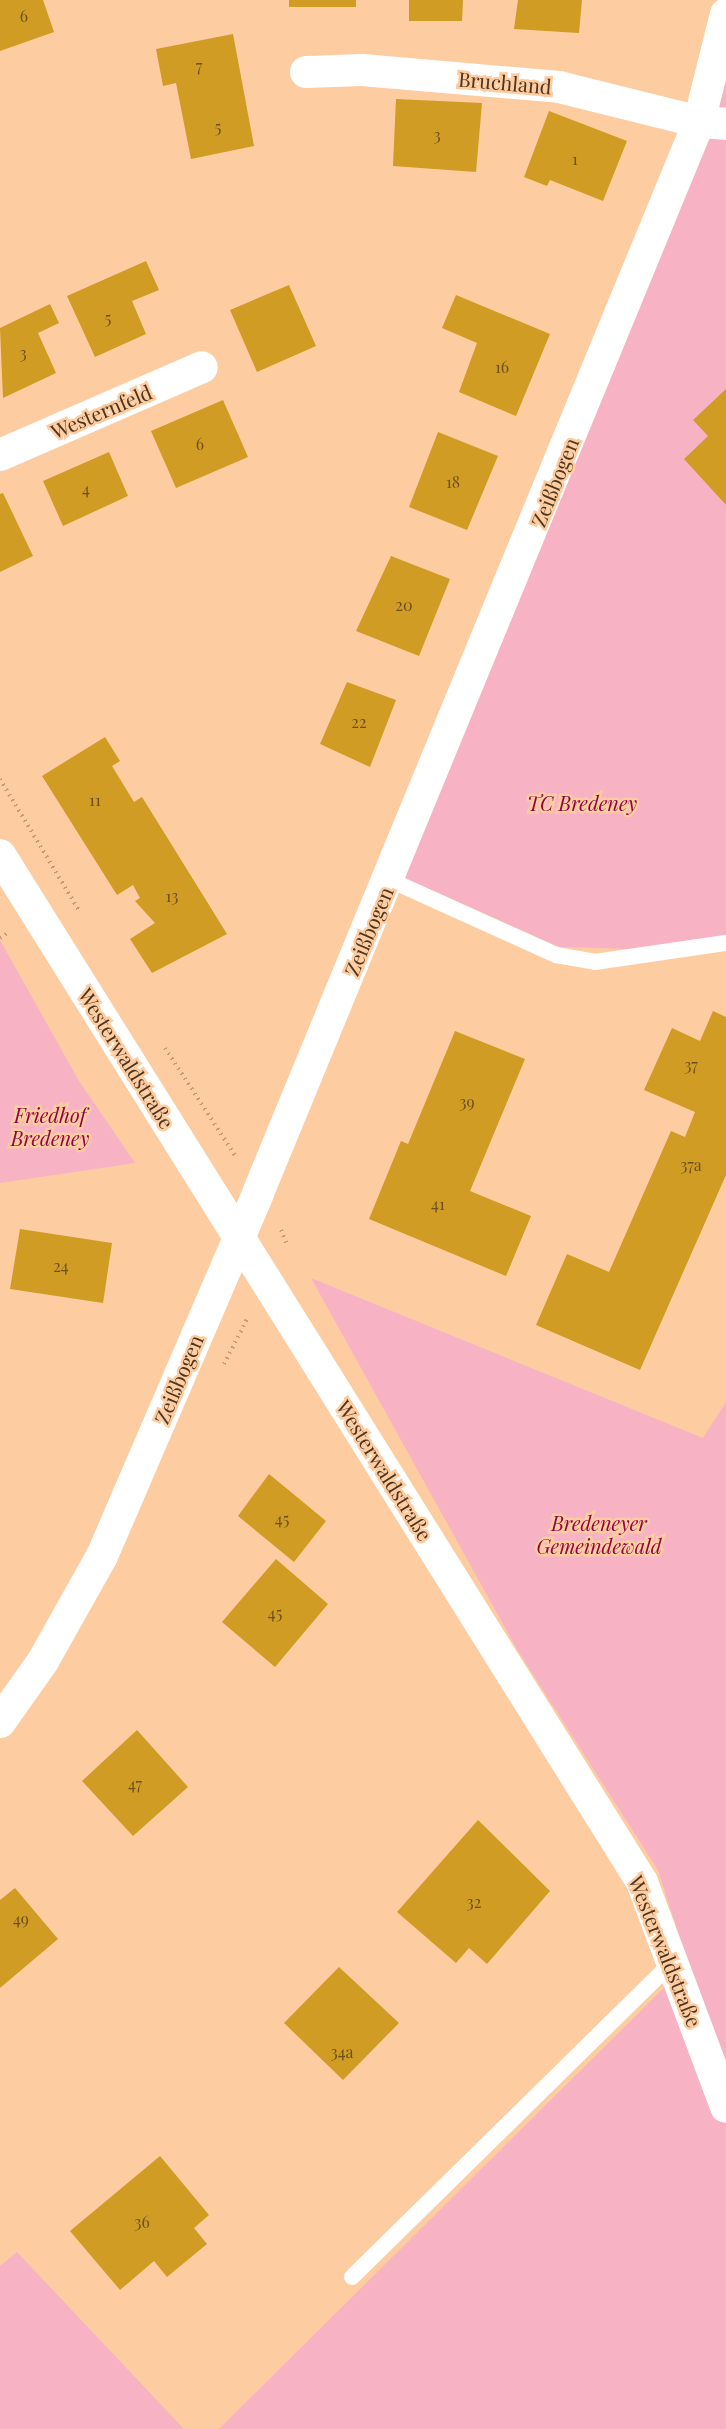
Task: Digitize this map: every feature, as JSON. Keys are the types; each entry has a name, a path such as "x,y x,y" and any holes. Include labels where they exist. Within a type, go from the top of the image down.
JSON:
{"street":[{"name":"Zeißbogen","path":"0,1722 43,1661 102,1556 239,1237 712,123 726,14"},
{"name":"Bruchland","path":"306,72 362,70 559,87 712,123"},
{"name":"Westernfeld","path":"0,455 202,367"},
{"name":"Westerwaldstraße","path":"0,855 642,1882 726,2107"}],"lane":[{"path":"390,880 566,956 595,962 726,943"},
{"path":"352,2277 672,1963"}],"path":[{"path":"0,779 85,920"},
{"path":"160,1040 239,1163"}],"green space":[{"name":"TC Bredeney","path":"726,28 726,935 633,949 559,947 398,875"},
{"name":"Friedhof Bredeney","path":"0,940 79,1081 135,1163 0,1183"},
{"name":"Bredeneyer Gemeindewald","path":"311,1278 703,1438 726,1402 726,2429 219,2429 688,1964 658,1870 518,1651"},
{"path":"17,2252 184,2429 0,2429 0,2266"}],"building":[{"path":"0,0 43,0 54,32 0,51"},
{"path":"289,0 356,0 356,7 289,7"},
{"path":"409,0 463,0 462,21 409,21"},
{"path":"518,0 582,0 579,33 514,29"},
{"path":"233,34 254,146 191,159 176,83 163,86 156,49"},
{"path":"396,99 482,103 476,172 393,166"},
{"path":"549,111 627,141 603,201 550,180 547,186 524,177"},
{"path":"146,261 159,290 132,301 146,334 95,357 67,296"},
{"path":"289,285 316,346 257,372 230,310"},
{"path":"456,295 550,334 516,416 459,392 477,343 442,328"},
{"path":"50,304 59,323 38,333 56,373 3,398 0,328"},
{"path":"726,389 726,505 684,459 708,436 693,420"},
{"path":"223,400 248,457 176,488 151,431"},
{"path":"438,432 498,456 467,530 409,507"},
{"path":"109,452 128,496 63,526 43,481"},
{"path":"3,493 33,556 0,572 0,494"},
{"path":"391,556 450,579 419,656 356,631"},
{"path":"347,682 396,700 370,767 320,744"},
{"path":"105,737 120,761 112,766 134,802 142,797 227,934 152,973 130,939 155,923 135,901 140,898 133,885 117,895 42,776"},
{"path":"713,1011 726,1017 726,1175 640,1370 536,1325 567,1254 609,1272 671,1131 685,1137 695,1112 644,1090 672,1028 700,1041"},
{"path":"455,1031 525,1059 470,1191 531,1216 506,1276 369,1219 401,1141 408,1144"},
{"path":"20,1229 112,1243 103,1303 10,1289"},
{"path":"269,1474 326,1521 294,1562 238,1516"},
{"path":"276,1559 328,1604 275,1667 222,1622"},
{"path":"137,1730 188,1787 133,1836 82,1781"},
{"path":"478,1820 550,1891 487,1964 469,1948 456,1963 397,1912"},
{"path":"15,1888 58,1939 0,1988 0,1900"},
{"path":"339,1967 399,2023 343,2080 284,2023"},
{"path":"160,2156 209,2215 194,2228 207,2244 167,2277 154,2261 120,2290 70,2231"}]}
